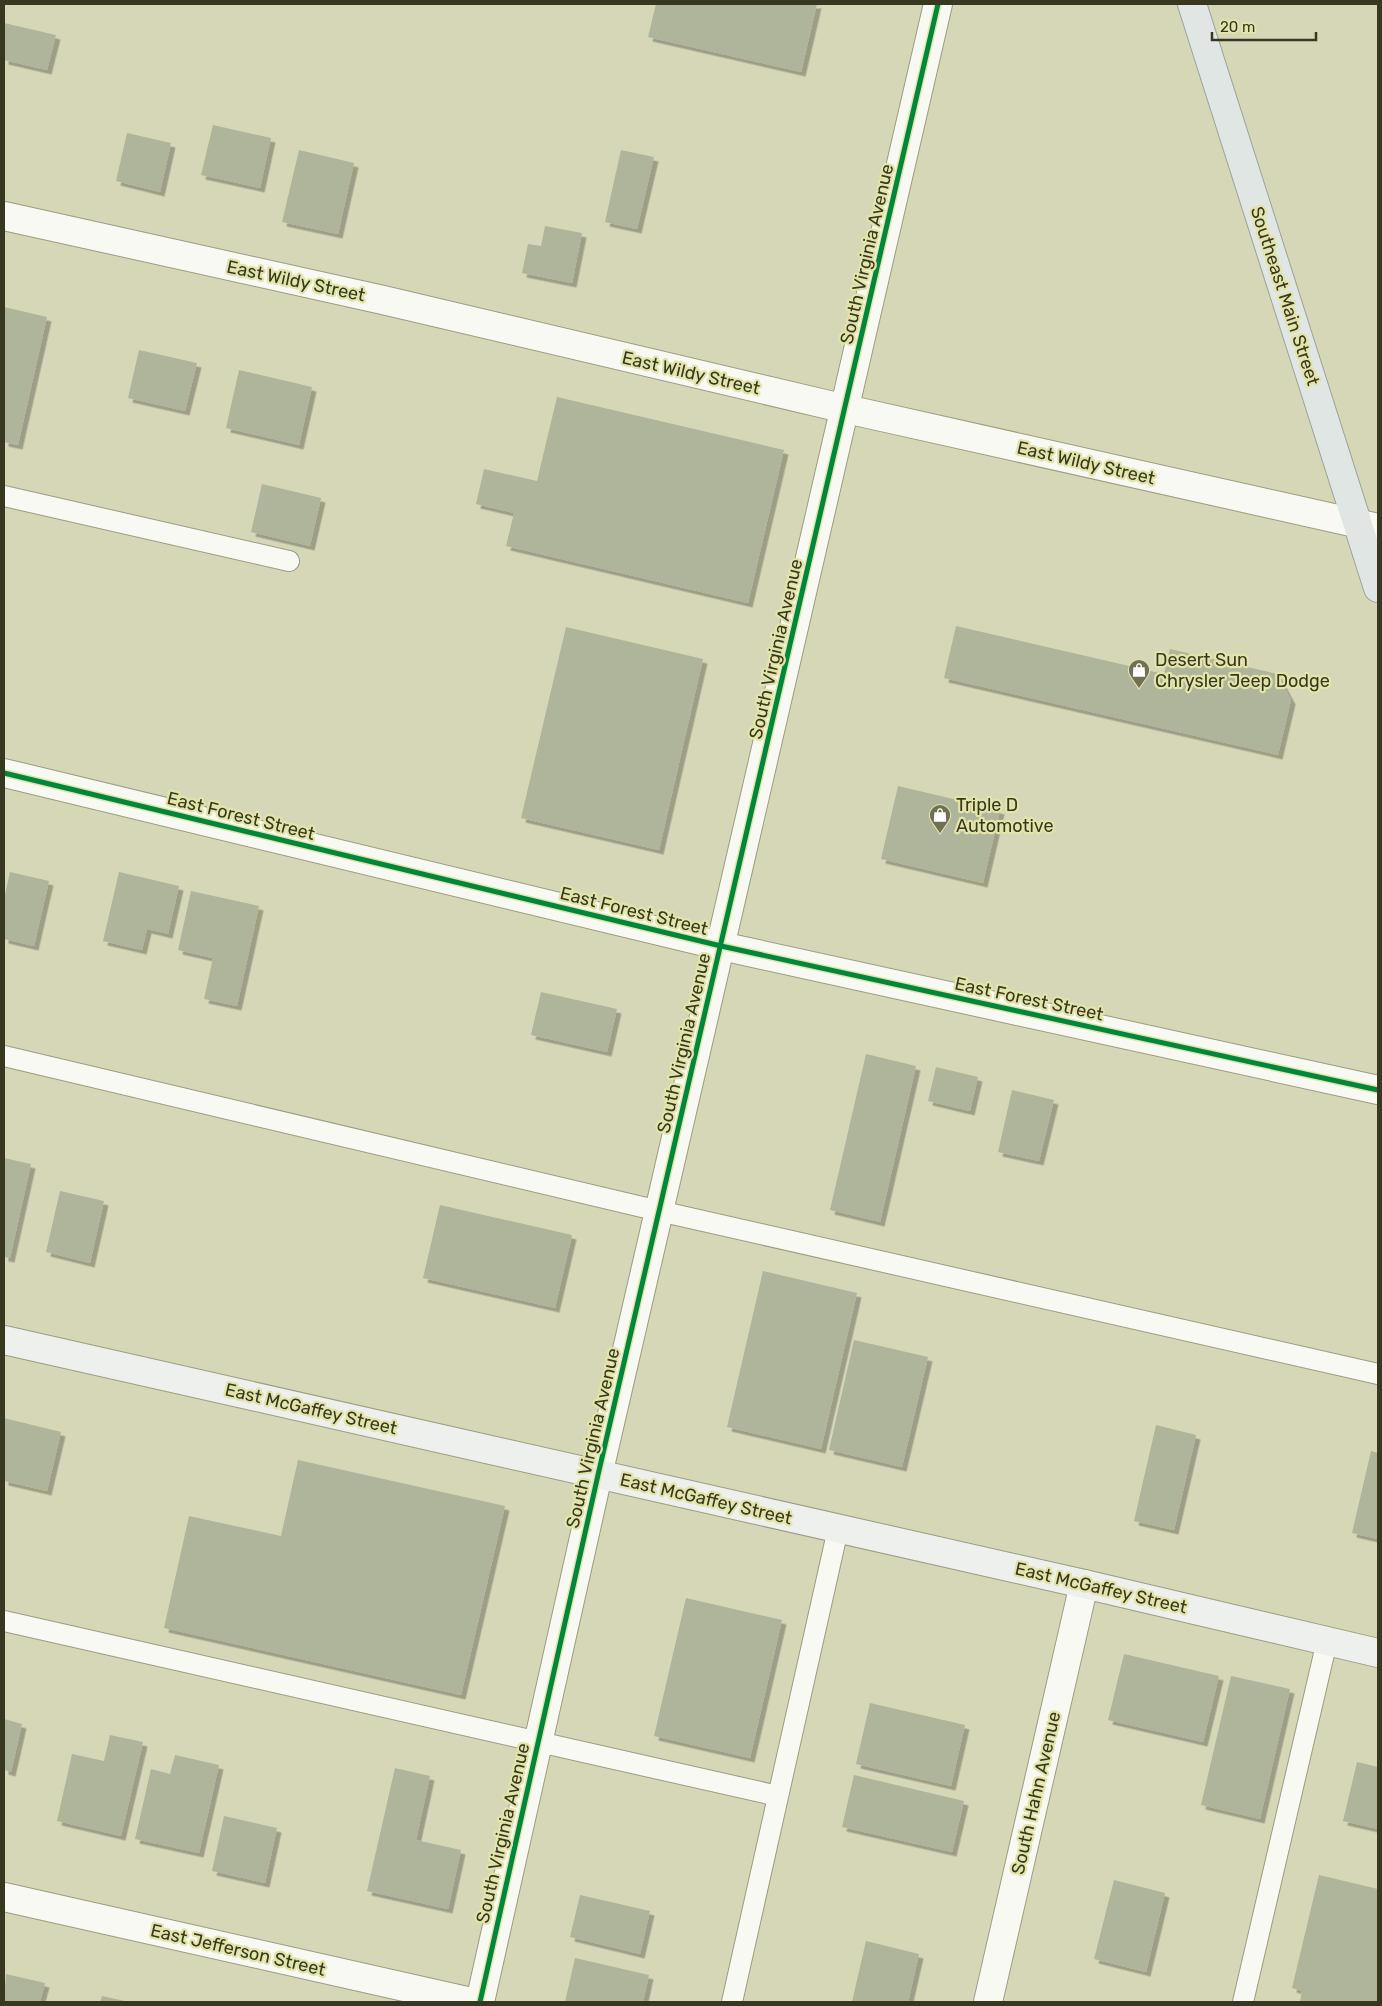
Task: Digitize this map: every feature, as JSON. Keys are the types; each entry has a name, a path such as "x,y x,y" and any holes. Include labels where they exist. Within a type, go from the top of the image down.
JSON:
{"main road":[{"name":"Southeast Main Street","path":"1192,4 1368,525 1378,588"},
{"name":"East McGaffey Street","path":"4,1340 1084,1584 1378,1653"}],"street":[{"name":"South Virginia Avenue","path":"480,2002 598,1474 846,409 938,4"},
{"name":"East Wildy Street","path":"4,216 383,300 846,409 1368,525"},
{"name":"East Forest Street","path":"4,773 721,946 1378,1090"},
{"name":"South Hahn Avenue","path":"988,2002 1084,1584"},
{"name":"East Jefferson Street","path":"4,1897 472,2002"}],"lane":[{"path":"4,496 289,561"},
{"path":"4,1056 660,1211 1378,1374"},
{"path":"732,2002 838,1529"},
{"path":"4,1621 778,1796"},
{"path":"1243,2002 1327,1641"}],"building":[{"path":"656,4 817,4 801,72 648,37"},
{"path":"4,23 56,35 47,70 4,60"},
{"path":"213,125 271,138 260,188 201,175"},
{"path":"127,133 171,143 160,192 116,181"},
{"path":"299,150 354,163 338,234 282,222"},
{"path":"621,150 654,157 637,229 605,222"},
{"path":"545,226 582,233 572,283 522,273 528,244 541,246"},
{"path":"4,307 47,317 18,445 4,442"},
{"path":"139,350 197,363 185,411 128,398"},
{"path":"239,370 312,387 299,445 226,428"},
{"path":"557,397 784,450 748,603 506,546 514,513 476,504 484,469 537,481"},
{"path":"262,484 321,498 310,546 251,532"},
{"name":"Desert Sun Chrysler Jeep Dodge","path":"956,626 1164,674 1170,649 1277,674 1291,700 1278,755 944,678"},
{"path":"566,627 703,659 659,850 521,818"},
{"name":"Triple D Automotive","path":"898,786 1000,810 983,883 881,859"},
{"path":"10,872 49,881 34,946 4,939 4,899"},
{"path":"119,872 179,886 168,934 147,929 142,950 103,941"},
{"path":"191,891 259,906 237,1006 204,999 213,958 178,950"},
{"path":"541,992 617,1009 607,1052 531,1035"},
{"path":"866,1054 916,1066 880,1222 830,1210"},
{"path":"936,1067 978,1077 970,1111 928,1101"},
{"path":"1012,1090 1054,1100 1039,1161 998,1152"},
{"path":"4,1158 31,1164 10,1258 4,1257"},
{"path":"60,1191 104,1201 90,1263 46,1252"},
{"path":"440,1205 572,1235 555,1308 423,1278"},
{"path":"763,1271 857,1293 821,1449 727,1427"},
{"path":"854,1340 928,1357 902,1467 829,1450"},
{"path":"4,1418 61,1432 47,1491 4,1481"},
{"path":"1156,1425 1196,1435 1174,1530 1134,1521"},
{"path":"1371,1451 1378,1453 1378,1539 1352,1533"},
{"path":"298,1460 505,1506 461,1695 164,1628 189,1516 281,1536"},
{"path":"686,1598 782,1620 750,1758 654,1736"},
{"path":"1124,1654 1219,1676 1203,1742 1108,1720"},
{"path":"1231,1676 1290,1689 1260,1819 1201,1805"},
{"path":"870,1703 965,1725 951,1786 856,1764"},
{"path":"4,1719 22,1724 11,1772 4,1770"},
{"path":"110,1735 143,1742 121,1836 57,1821 72,1754 104,1761"},
{"path":"175,1755 219,1765 199,1853 135,1839 151,1769 170,1774"},
{"path":"1357,1762 1378,1767 1378,1829 1343,1821"},
{"path":"395,1768 430,1776 416,1840 461,1850 448,1909 367,1891"},
{"path":"854,1775 964,1801 952,1852 842,1827"},
{"path":"224,1816 277,1828 265,1883 212,1871"},
{"path":"1319,1875 1378,1889 1378,2002 1300,2002 1302,1991 1292,1988"},
{"path":"1114,1880 1165,1893 1146,1972 1094,1959"},
{"path":"580,1895 650,1911 640,1954 570,1937"},
{"path":"866,1941 919,1954 908,2002 852,2002"},
{"path":"575,1958 649,1975 643,2002 565,2002"},
{"path":"6,1974 45,1983 40,2002 4,2002"},
{"path":"102,1996 125,2001 125,2002 100,2002"}],"cycle path":[{"path":"480,2002 598,1475 938,4"},
{"path":"4,773 721,946 1378,1090"}],"place":[{"name":"Desert Sun Chrysler Jeep Dodge","path":"1139,689"},
{"name":"Triple D Automotive","path":"940,834"}]}
